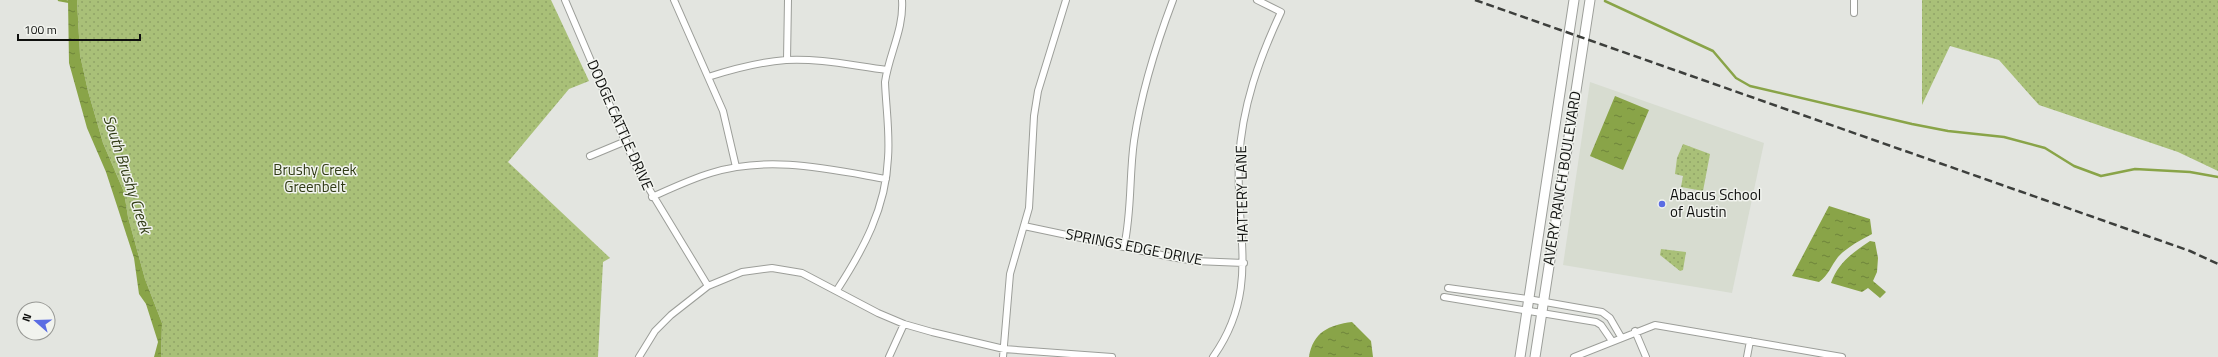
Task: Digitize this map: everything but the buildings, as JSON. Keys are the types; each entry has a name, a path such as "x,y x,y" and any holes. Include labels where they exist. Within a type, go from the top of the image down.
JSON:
{"main road":[{"name":"AVERY RANCH BOULEVARD","path":"1520,357 1574,0"},
{"name":"AVERY RANCH BOULEVARD","path":"1535,357 1590,0"}],"street":[{"name":"DODGE CATTLE DRIVE","path":"564,0 637,169 652,197 676,232 708,286"},
{"path":"674,0 723,111 736,167"},
{"path":"787,60 788,0"},
{"path":"837,290 867,241 876,218 886,179 888,160 886,106 887,70 899,32 902,0"},
{"path":"1003,357 1010,274 1024,226 1030,189 1034,116 1038,91 1066,0"},
{"path":"1124,247 1130,218 1132,166 1138,115 1164,26 1174,0"},
{"name":"HATTERY LANE","path":"1213,357 1226,336 1234,316 1239,297 1244,263 1239,184 1242,128 1252,82 1262,53 1281,12 1257,0"},
{"path":"1854,0 1854,12"},
{"path":"708,77 744,66 787,60 817,61 887,70"},
{"path":"590,156 626,141"},
{"path":"652,197 690,180 736,167 754,164 796,165 886,179"},
{"name":"SPRINGS EDGE DRIVE","path":"1024,226 1195,261 1244,263"},
{"path":"639,357 655,331 671,315 708,286 742,272 772,268 802,273 837,290 878,313 904,324 1004,349 1112,357"},
{"path":"1448,288 1528,299 1602,312 1610,318 1621,337"},
{"path":"1444,297 1527,312 1596,322 1602,325 1612,341"},
{"path":"889,357 904,324"},
{"path":"1574,357 1635,331 1655,325 1842,357"},
{"path":"1635,331 1646,357"},
{"path":"1746,357 1750,341"}],"shaded area":[{"name":"Abacus School of Austin","path":"1590,82 1764,143 1732,293 1563,265"}],"green space":[{"name":"Brushy Creek Greenbelt","path":"77,0 551,0 589,81 569,89 508,162 610,258 603,262 598,357 161,357 162,323 145,279 128,217 124,192 103,143 88,91 80,55"},
{"path":"1922,0 2218,0 2218,171 2178,152 2039,105 1999,60 1950,46 1922,105"},
{"path":"1683,144 1710,154 1703,191 1681,187 1683,176 1675,174 1677,158"},
{"path":"1661,249 1686,252 1683,270 1680,271 1660,255"}],"water":[{"path":"68,0 77,0 80,55 88,91 103,143 124,192 128,217 145,279 162,323 161,357 154,357 158,342 146,304 139,294 134,258 106,172 87,128 69,63"},
{"path":"1615,96 1649,110 1623,170 1590,156"},
{"path":"1829,206 1870,219 1872,234 1842,253 1825,277 1819,282 1792,276"},
{"path":"1870,241 1875,242 1878,258 1877,272 1873,281 1886,292 1880,298 1868,288 1862,292 1831,283 1846,259"},
{"path":"1352,322 1371,341 1373,357 1309,357 1314,341 1323,331 1336,325"}],"waterway":[{"path":"59,0 70,2"},
{"path":"1605,1 1713,51 1736,78 1750,86 1912,124 1948,131 2004,137 2045,148 2074,166 2101,176 2135,169 2190,172 2218,177"}],"railway":[{"path":"1475,0 2190,251 2218,264"}],"place":[{"name":"Abacus School of Austin","path":"1662,204"}],"water label":[{"name":"South Brushy Creek","path":"128,174"}]}
